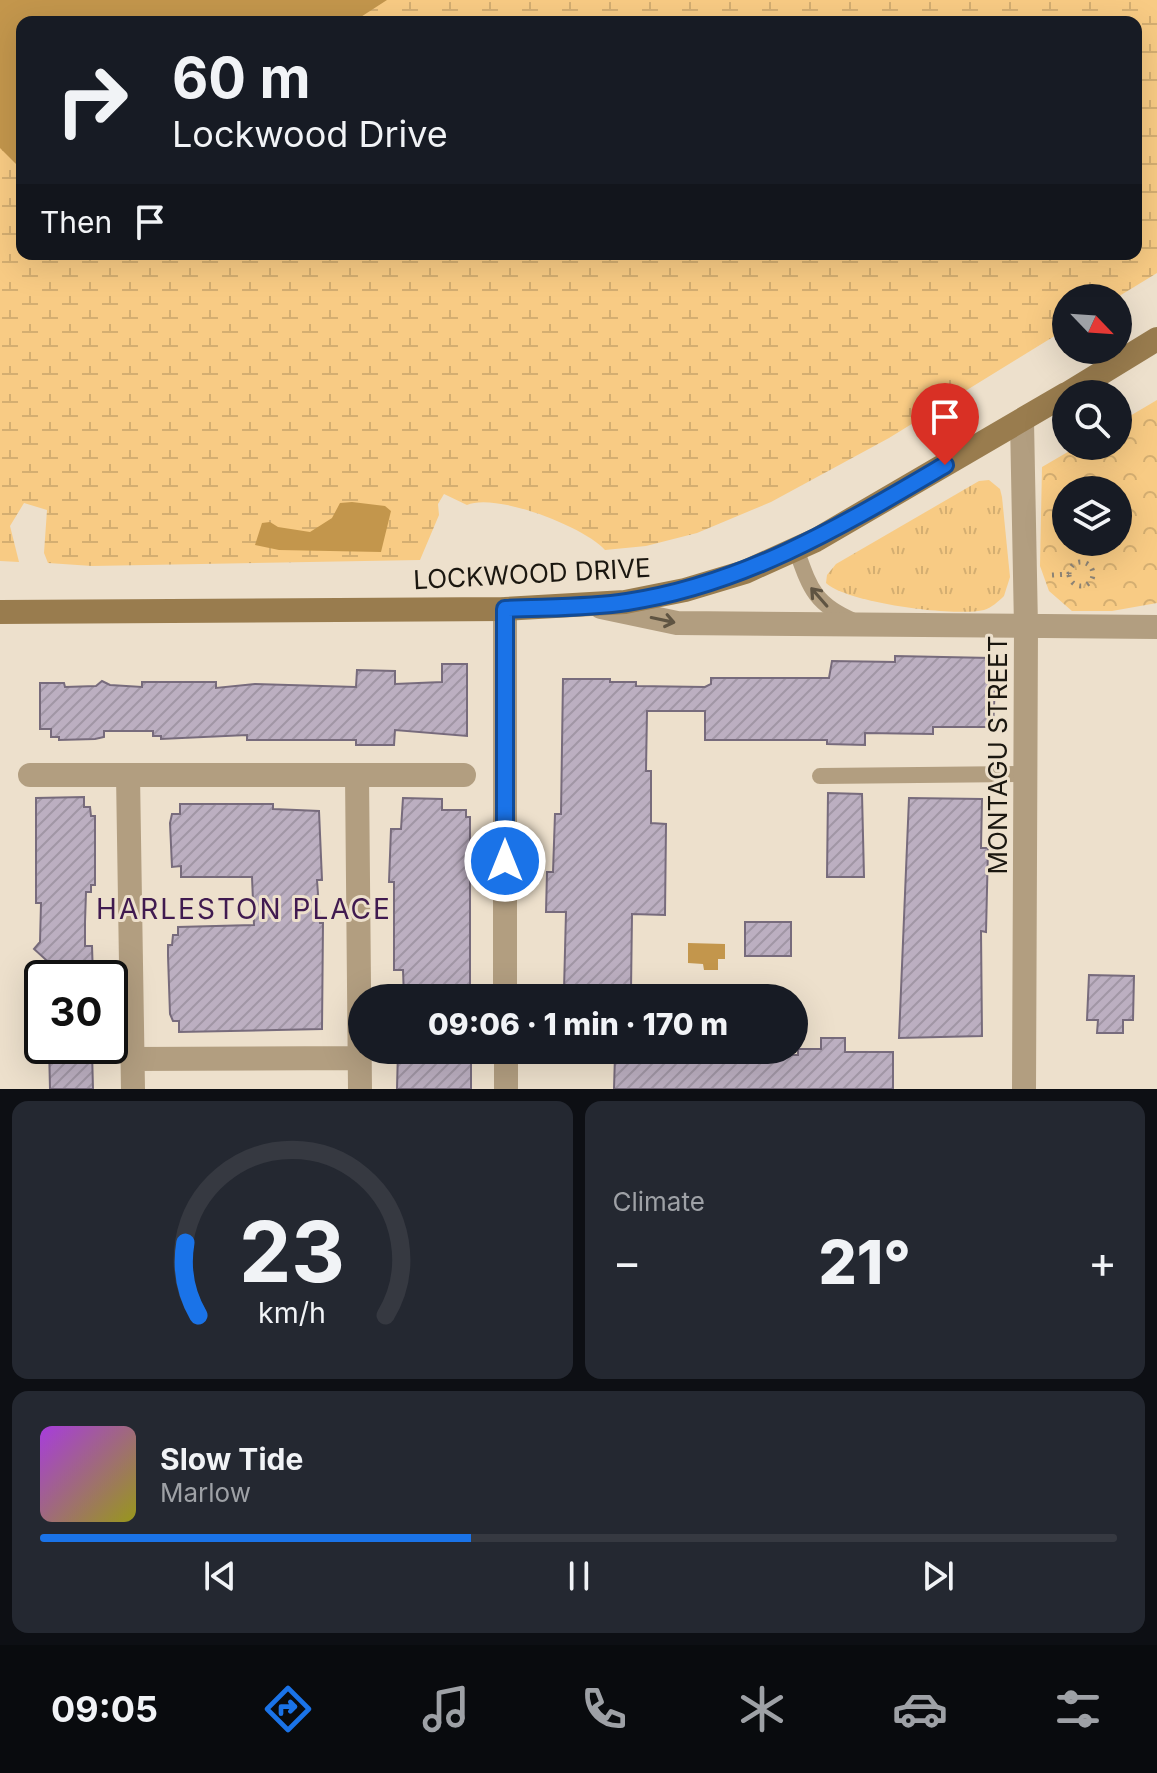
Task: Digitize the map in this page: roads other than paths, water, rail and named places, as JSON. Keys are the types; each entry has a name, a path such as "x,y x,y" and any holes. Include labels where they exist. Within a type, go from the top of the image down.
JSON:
{"main road":[{"name":"LOCKWOOD DRIVE","path":"1089,380 1157,339"},
{"name":"LOCKWOOD DRIVE","path":"0,611 505,609 625,602 685,590 745,572 796,549 1052,403"}],"street":[{"name":"MONTAGU STREET","path":"1022,421 1026,627 1024,1089"},
{"path":"587,604 677,623 1157,627"},
{"path":"505,609 505,984"},
{"path":"0,611 0,619"},
{"path":"30,775 464,775"},
{"path":"128,775 133,1089"},
{"path":"357,775 359,984"},
{"path":"132,1059 348,1058"},
{"path":"360,1064 360,1089"},
{"path":"506,1064 506,1089"}],"lane":[{"path":"796,549 812,591 821,603 863,625"},
{"path":"820,776 1025,774"}],"district":[{"name":"HARLESTON PLACE","path":"244,909"}]}
